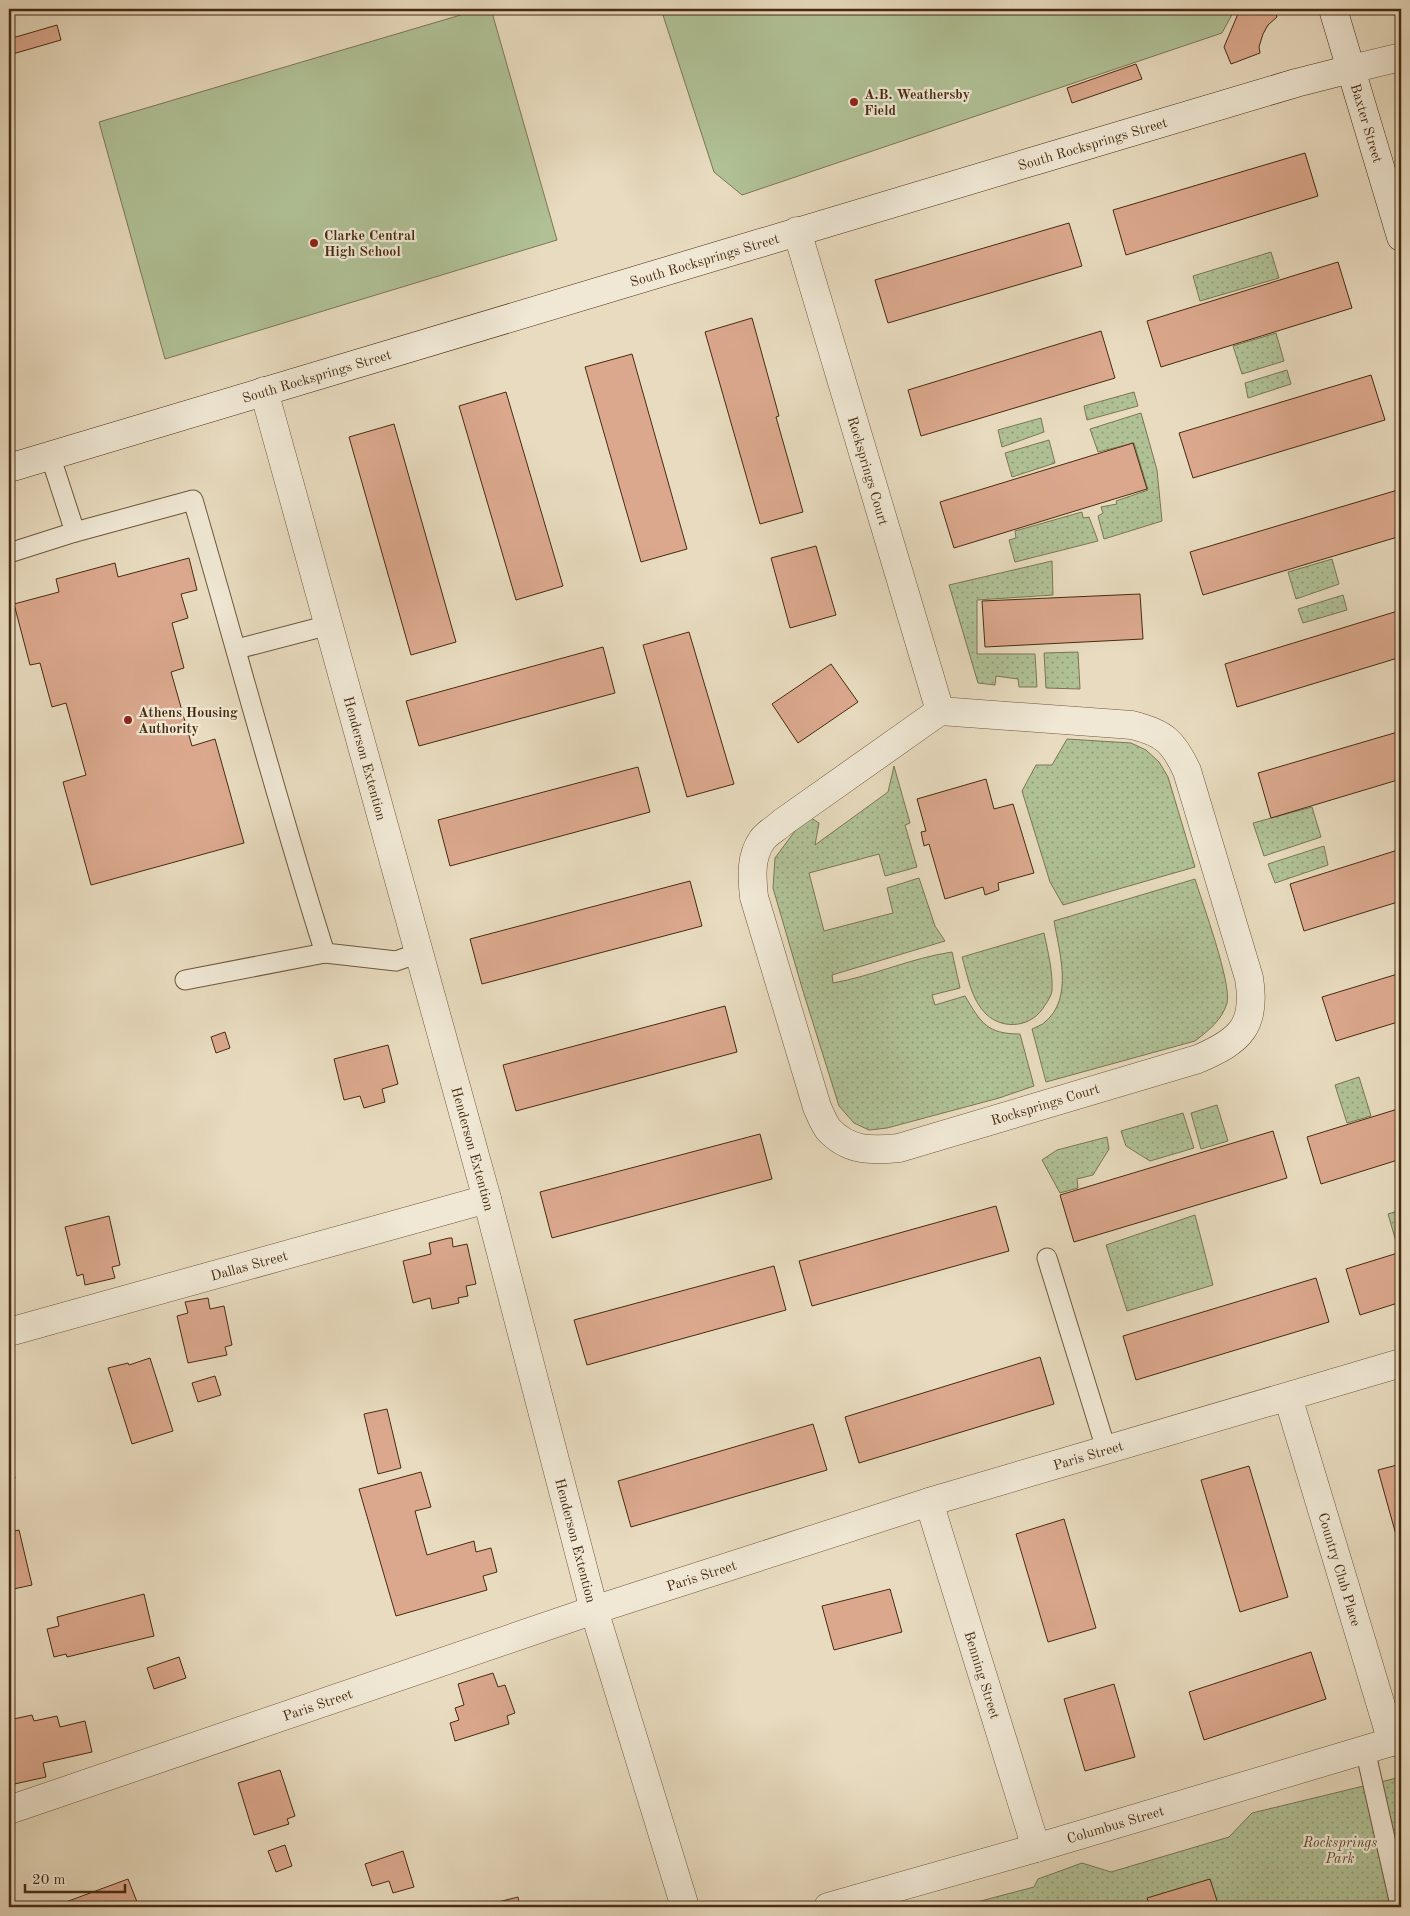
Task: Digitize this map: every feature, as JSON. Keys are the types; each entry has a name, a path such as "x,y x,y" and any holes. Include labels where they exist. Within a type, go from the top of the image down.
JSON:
{"street":[{"name":"Baxter Street","path":"1333,9 1401,237"},
{"name":"South Rocksprings Street","path":"9,468 1296,83 1401,57"},
{"name":"Rocksprings Court","path":"797,231 940,711"},
{"name":"Henderson Extention","path":"264,391 488,1199 594,1610 685,1907"},
{"name":"Rocksprings Court","path":"940,711 1132,725 1150,730 1165,738 1178,751 1187,770 1249,978 1252,999 1248,1019 1238,1035 1221,1049 1198,1059 899,1148 875,1150 855,1147 828,1128 817,1107 754,897 751,876 754,857 762,840 783,822 940,711"},
{"name":"Dallas Street","path":"9,1332 488,1199"},
{"name":"Paris Street","path":"9,1810 594,1610 929,1502 1401,1363"},
{"name":"Country Club Place","path":"1288,1397 1397,1740"},
{"name":"Benning Street","path":"929,1502 1036,1848"},
{"name":"Columbus Street","path":"828,1907 1036,1848 1397,1740"}],"lane":[{"path":"50,455 75,532"},
{"path":"9,553 75,532 192,500 237,650 298,870 325,953"},
{"path":"237,650 329,625"},
{"path":"185,980 325,953 396,961 420,953"},
{"path":"1048,1258 1106,1449"},
{"path":"1365,1749 1400,1905"}],"green space":[{"path":"481,9 491,9 557,240 165,359 99,122"},
{"name":"A.B. Weathersby Field","path":"661,9 1235,9 1222,33 742,195 714,172"},
{"path":"1271,252 1279,278 1200,301 1193,276"},
{"path":"1276,333 1284,361 1242,374 1233,346"},
{"path":"1287,370 1291,384 1248,398 1245,383"},
{"path":"1134,392 1138,406 1087,420 1084,406"},
{"path":"1141,413 1157,470 1162,521 1104,539 1098,516 1103,513 1101,507 1117,504 1116,501 1148,490 1134,443 1098,452 1090,429"},
{"path":"1041,418 1044,432 1002,447 998,430"},
{"path":"1049,440 1055,463 1012,477 1005,453"},
{"path":"1082,512 1083,518 1089,517 1098,541 1015,562 1009,540 1016,538 1015,531"},
{"path":"1332,559 1339,584 1296,599 1288,572"},
{"path":"1052,561 1053,595 977,600 977,654 1035,654 1037,687 1019,687 1018,679 996,676 995,685 978,683 949,585"},
{"path":"1343,595 1347,610 1303,623 1298,609"},
{"path":"1078,652 1080,689 1046,688 1044,653"},
{"path":"1067,739 1131,743 1146,750 1159,762 1168,777 1195,867 1063,905 1050,882 1022,791 1036,765 1052,765"},
{"path":"894,766 910,823 905,825 917,867 885,876 879,854 809,873 824,931 893,913 887,888 919,878 935,926 945,941 832,975 833,983 922,958 952,952 960,988 932,995 935,1005 965,996 986,1025 1000,1032 1020,1034 1034,1086 999,1098 887,1128 869,1130 854,1123 839,1106 773,888 775,858 798,827 811,818 819,823 815,845 888,792"},
{"path":"1312,807 1321,837 1264,856 1253,823"},
{"path":"1324,846 1328,865 1275,883 1268,864"},
{"path":"1195,879 1216,942 1225,979 1227,1003 1218,1020 1195,1041 1046,1082 1032,1029 1045,1022 1054,1012 1062,987 1061,960 1054,921"},
{"path":"1044,933 1052,977 1051,995 1040,1012 1026,1022 1009,1024 993,1019 986,1014 977,1002 962,957"},
{"path":"1359,1077 1371,1116 1347,1123 1335,1085"},
{"path":"1217,1105 1228,1141 1201,1149 1191,1113"},
{"path":"1183,1113 1194,1148 1150,1161 1126,1146 1121,1131"},
{"path":"1107,1137 1109,1149 1093,1175 1077,1179 1078,1188 1060,1193 1042,1160 1057,1150"},
{"path":"1401,1210 1401,1251 1399,1252 1388,1214"},
{"path":"1195,1215 1213,1285 1127,1311 1106,1245"},
{"name":"Rocksprings Park","path":"1401,1777 1401,1907 958,1907 1034,1887 1038,1879 1082,1863 1111,1872 1229,1837 1252,1813"}],"building":[{"path":"1240,9 1274,9 1277,17 1268,25 1263,34 1259,47 1260,53 1231,64 1224,47"},
{"path":"57,25 61,40 9,55 9,39"},
{"path":"1136,64 1142,79 1072,103 1067,88"},
{"path":"1305,153 1318,196 1126,255 1113,210"},
{"path":"1069,223 1082,266 888,323 875,280"},
{"path":"1338,262 1352,308 1161,367 1147,321"},
{"path":"752,318 779,416 776,417 803,512 760,524 705,332"},
{"path":"1101,331 1115,378 921,436 908,390"},
{"path":"632,354 687,549 641,562 585,367"},
{"path":"1371,375 1385,420 1193,478 1179,433"},
{"path":"506,392 563,586 516,600 459,406"},
{"path":"394,424 456,642 411,655 349,437"},
{"path":"1133,443 1147,489 954,548 940,502"},
{"path":"1401,489 1401,536 1203,595 1190,552"},
{"path":"816,546 836,615 790,628 771,558"},
{"name":"Athens Housing Authority","path":"189,558 197,590 181,594 188,618 172,623 184,668 171,672 192,746 215,739 244,843 91,885 63,782 86,775 66,703 52,707 40,663 30,665 14,604 59,592 56,579 115,563 118,577"},
{"path":"1140,594 1143,639 985,647 982,601"},
{"path":"1401,610 1401,657 1237,707 1225,664"},
{"path":"689,632 734,784 687,797 643,645"},
{"path":"603,647 615,693 419,746 406,701"},
{"path":"831,664 858,702 798,743 772,704"},
{"path":"1401,731 1401,779 1271,818 1258,773"},
{"path":"638,767 650,812 450,866 438,820"},
{"path":"986,779 994,809 1013,804 1034,873 998,883 999,890 985,895 983,887 945,899 929,844 924,846 921,832 926,831 917,799"},
{"path":"1401,849 1401,901 1304,931 1290,884"},
{"path":"690,881 702,926 482,984 470,939"},
{"path":"1401,973 1401,1021 1336,1041 1322,997"},
{"path":"725,1006 737,1052 516,1111 503,1065"},
{"path":"225,1032 230,1048 216,1053 211,1037"},
{"path":"388,1045 398,1084 382,1089 385,1102 364,1108 360,1096 344,1100 334,1059"},
{"path":"1401,1108 1401,1159 1321,1184 1307,1137"},
{"path":"1273,1131 1287,1178 1074,1242 1060,1195"},
{"path":"760,1134 772,1179 552,1238 540,1192"},
{"path":"996,1206 1009,1251 812,1306 799,1261"},
{"path":"109,1216 120,1265 112,1267 115,1278 85,1285 83,1274 77,1276 65,1227"},
{"path":"452,1238 453,1247 467,1244 476,1284 466,1286 468,1296 458,1298 459,1303 432,1309 430,1298 413,1303 403,1261 431,1254 429,1243"},
{"path":"1401,1252 1401,1302 1360,1315 1346,1269"},
{"path":"774,1266 786,1310 587,1365 574,1320"},
{"path":"9,1277 14,1290 9,1292"},
{"path":"1316,1278 1329,1322 1136,1380 1123,1336"},
{"path":"208,1298 210,1309 224,1306 232,1345 225,1347 227,1355 188,1363 177,1316 188,1313 185,1302"},
{"path":"1040,1357 1054,1404 859,1463 845,1417"},
{"path":"150,1358 173,1431 132,1444 108,1368 128,1363 129,1365"},
{"path":"215,1376 221,1395 198,1402 192,1383"},
{"path":"387,1409 401,1468 378,1474 364,1414"},
{"path":"813,1424 827,1470 631,1527 618,1481"},
{"path":"9,1457 15,1478 9,1480"},
{"path":"1401,1464 1401,1541 1398,1542 1378,1470"},
{"path":"1249,1466 1288,1597 1240,1612 1201,1480"},
{"path":"421,1472 431,1507 415,1511 427,1555 474,1541 476,1552 491,1548 497,1572 483,1576 487,1590 396,1616 359,1489"},
{"path":"1064,1519 1096,1628 1048,1642 1016,1534"},
{"path":"19,1530 32,1585 9,1590 9,1532"},
{"path":"890,1589 902,1632 834,1650 822,1606"},
{"path":"144,1594 154,1636 67,1657 66,1654 54,1657 47,1629 59,1626 57,1617"},
{"path":"1311,1652 1326,1699 1204,1740 1189,1692"},
{"path":"179,1657 186,1678 154,1689 147,1668"},
{"path":"493,1673 498,1687 505,1685 515,1713 507,1716 509,1724 455,1741 450,1723 459,1720 455,1708 464,1705 458,1684"},
{"path":"1114,1684 1135,1757 1085,1771 1064,1699"},
{"path":"32,1715 34,1721 57,1716 60,1727 85,1721 92,1752 43,1763 46,1777 10,1785 9,1720"},
{"path":"280,1770 295,1816 287,1819 289,1824 254,1835 238,1783"},
{"path":"285,1845 292,1866 276,1872 268,1851"},
{"path":"403,1851 414,1887 393,1893 389,1881 372,1886 365,1864"},
{"path":"128,1879 139,1907 55,1907 55,1906"},
{"path":"1210,1879 1219,1907 1150,1907 1147,1898"},
{"path":"518,1897 520,1907 478,1907"},
{"path":"361,1903 362,1907 350,1907 350,1905"}],"place":[{"name":"A.B. Weathersby Field","path":"854,102"},
{"name":"Clarke Central High School","path":"314,243"},
{"name":"Athens Housing Authority","path":"128,720"}]}
